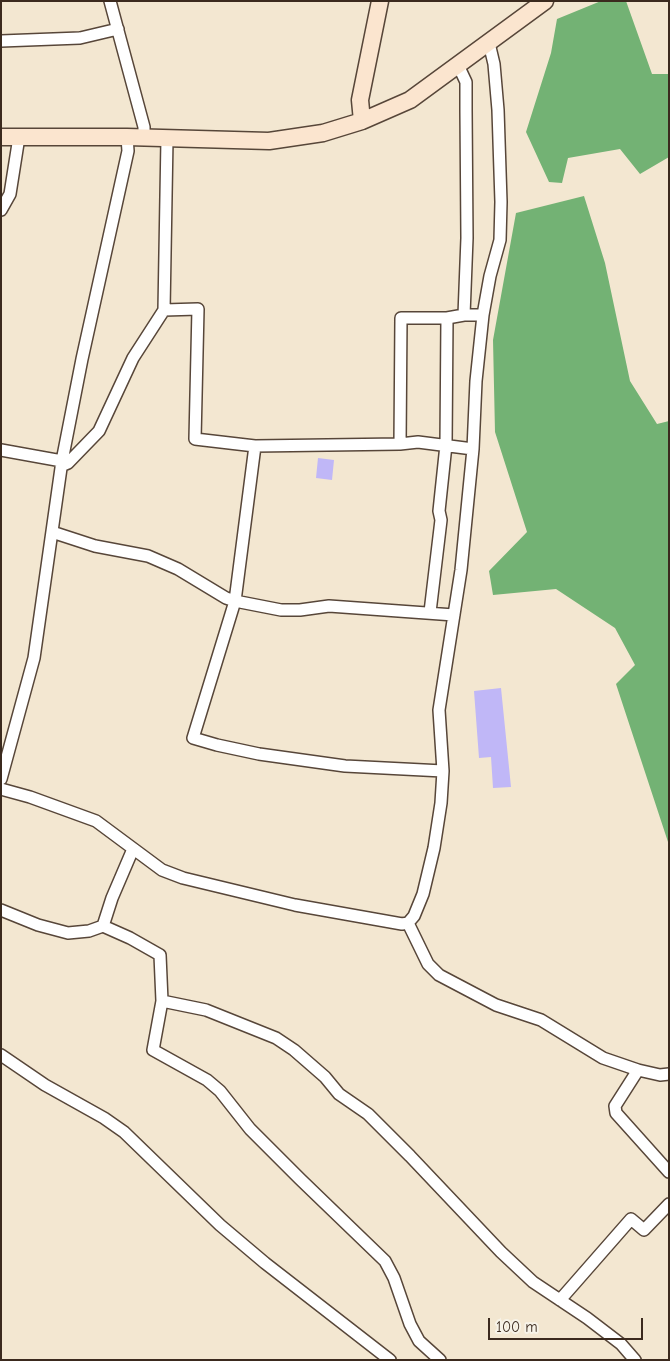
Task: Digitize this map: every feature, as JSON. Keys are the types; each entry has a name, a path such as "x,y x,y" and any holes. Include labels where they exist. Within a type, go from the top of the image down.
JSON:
{"street":[{"path":"110,1 144,127 144,138"},
{"path":"362,121 360,100 380,1"},
{"path":"1,137 269,141 322,133 362,121 410,100 545,1"},
{"path":"1,41 80,38 118,29"},
{"path":"1,790 30,797 96,821 162,870 197,882 295,905 402,924 408,923 414,916 434,848 441,803 443,771 440,710 461,570 474,449 476,381 483,315 490,276 500,240 501,202 498,110 494,64 489,43"},
{"path":"458,66 466,82 467,238 464,316"},
{"path":"1,210 10,194 19,137"},
{"path":"1,779 3,761 34,658 62,464 82,359 128,150 128,138"},
{"path":"1,450 62,464 68,463 99,431 133,358 164,310 167,139"},
{"path":"164,310 198,308 195,439 255,446 400,444 418,442 474,449"},
{"path":"400,444 401,318 448,318 483,315"},
{"path":"430,612 441,520 439,511 446,445 448,318"},
{"path":"255,446 235,601 193,738 259,754 345,766 443,771"},
{"path":"52,532 95,546 148,556 178,569 226,598 235,601 282,610 330,606 454,615"},
{"path":"103,926 112,898 133,849"},
{"path":"1,910 68,933 103,926 130,938 160,955 162,1000 153,1050 207,1080 220,1091 250,1128 385,1261 394,1278 410,1324 419,1341 440,1360"},
{"path":"408,923 428,964 439,974 496,1005 541,1020 603,1058 638,1070 669,1074"},
{"path":"162,1000 206,1010 276,1038 294,1050 325,1077 339,1094 368,1114 533,1282 621,1344 635,1360"},
{"path":"1,1056 45,1085 104,1118 124,1132 228,1231 265,1263 390,1360"},
{"path":"638,1070 616,1106 616,1113 669,1172"},
{"path":"560,1300 631,1219 644,1230 669,1204"}],"green space":[{"path":"601,1 626,1 652,74 669,74 669,157 640,174 620,149 568,158 562,183 549,182 526,132 551,53 557,19"},
{"path":"584,196 605,263 630,381 657,424 669,421 669,845 616,684 635,665 615,628 556,589 493,595 489,571 527,532 495,432 493,340 516,213"}],"building":[{"path":"318,458 334,460 332,480 316,478"},
{"path":"501,688 511,787 493,788 491,757 479,758 474,691"}]}
